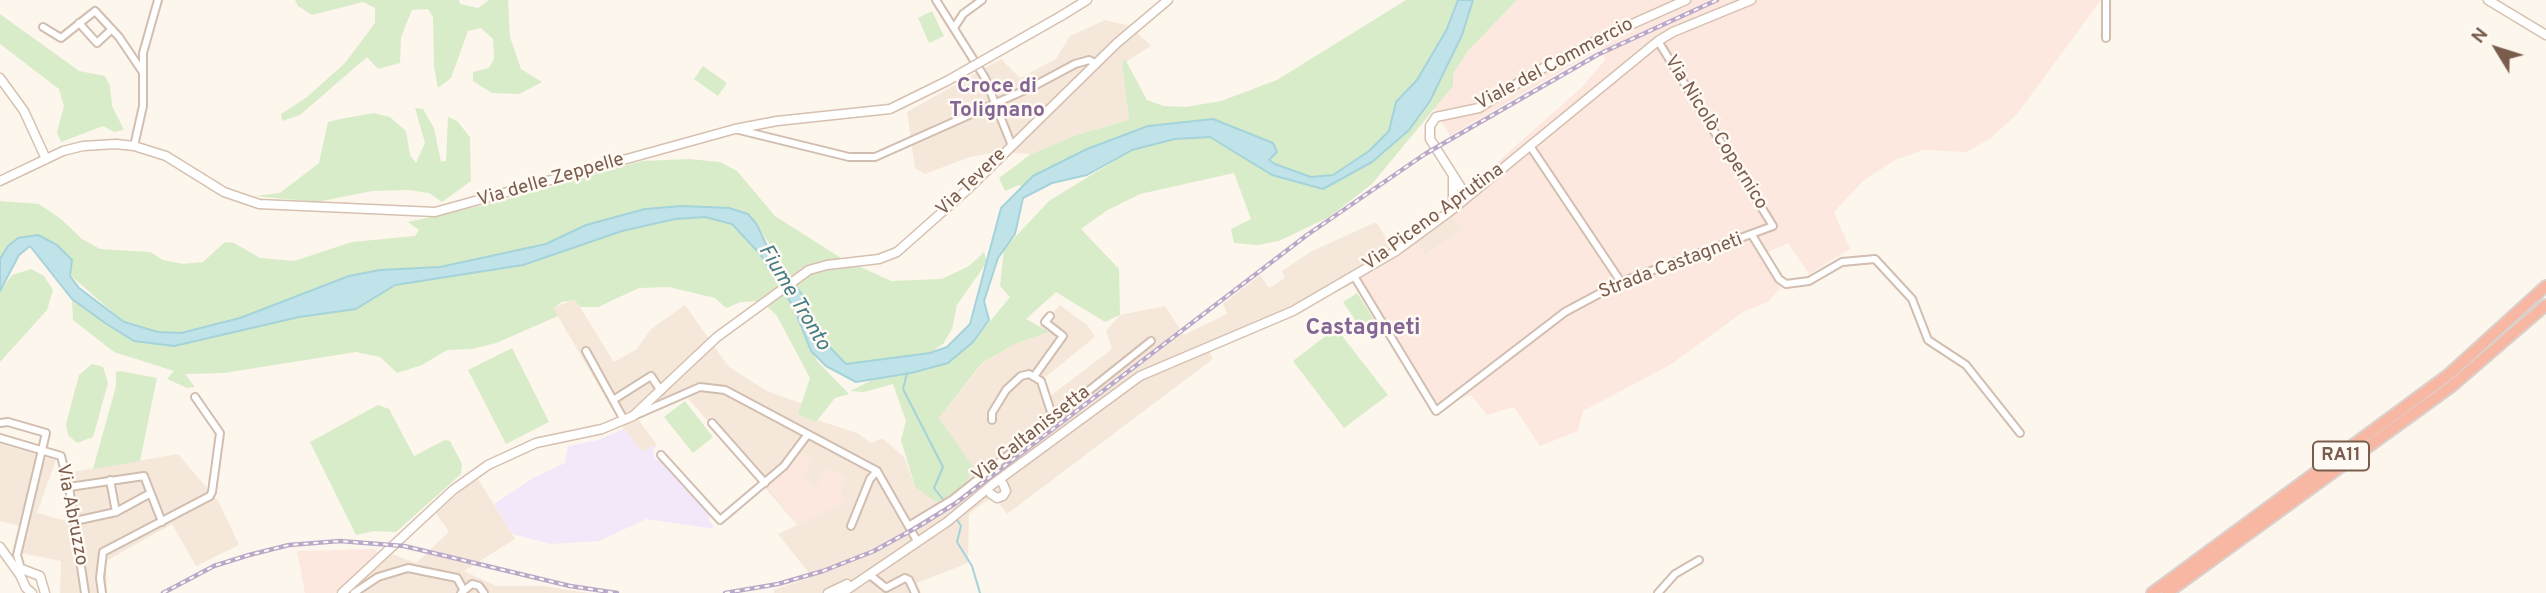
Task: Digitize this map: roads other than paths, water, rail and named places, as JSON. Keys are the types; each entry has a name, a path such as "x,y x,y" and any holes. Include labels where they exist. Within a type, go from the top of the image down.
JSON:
{"highway":[{"name":"RA11","path":"2167,593 2179,579 2448,375 2546,286"},
{"name":"RA11","path":"2152,593 2179,579 2452,386 2546,305"}],"main road":[{"path":"735,129 777,121 874,113 902,105 1087,0"},
{"name":"Via Tevere","path":"659,393 713,341 794,280 817,267 879,259 897,252 1012,146 1096,63 1168,0"},
{"name":"Viale del Commercio","path":"1467,197 1432,144 1430,131 1438,115 1479,108 1532,74 1603,37 1686,0"},
{"name":"Via Piceno Aprutina","path":"921,538 996,487 1030,458 1154,368 1281,316 1396,251 1481,186 1658,41 1751,0"},
{"path":"2488,0 2546,35"},
{"path":"0,78 24,111 46,159"},
{"name":"Via delle Zeppelle","path":"0,181 46,159 83,146 134,146 166,156 224,192 250,202 416,213 467,205 735,129"},
{"path":"1452,209 1456,181 1481,186"},
{"path":"342,593 453,490 488,465 536,443 590,433 624,421 636,415 659,393"},
{"path":"842,593 921,538"},
{"path":"828,593 921,538"},
{"path":"0,547 18,567 27,590"},
{"path":"18,567 40,576 44,588 40,591 27,590"},
{"path":"27,590 33,574"}],"street":[{"path":"134,146 143,106 143,53 158,0"},
{"path":"936,0 997,102 1012,146"},
{"path":"954,28 962,15 982,0"},
{"path":"2106,0 2106,38"},
{"path":"43,27 61,38 95,11 112,29 143,72"},
{"path":"79,23 97,43 112,29"},
{"name":"Via Nicolò Copernico","path":"1658,41 1773,226"},
{"name":"Via delle Zeppelle","path":"735,129 849,157 875,157 928,136 1084,61 1096,63"},
{"path":"1530,146 1621,282"},
{"name":"Strada Castagneti","path":"1354,276 1436,411 1492,371 1533,334 1565,312 1621,282 1773,226"},
{"path":"1752,235 1779,279 1786,284 1810,281 1842,262 1875,259 1912,299 1928,340 1966,365 2020,433"},
{"path":"1035,375 1063,336 1045,322 1050,316"},
{"name":"Via Caltanissetta","path":"910,525 953,499 1151,341"},
{"path":"586,351 624,421"},
{"path":"992,420 992,413 1013,382 1021,376 1035,375 1041,381 1053,418"},
{"path":"612,400 651,376 661,402 666,404"},
{"path":"636,415 666,404 693,389 715,386 877,471 921,538"},
{"path":"102,593 100,578 103,552 210,496 220,433 195,397"},
{"path":"0,423 46,433 17,555 18,567"},
{"path":"712,423 765,483"},
{"path":"662,454 720,520 765,483 795,453 808,434"},
{"path":"0,438 42,449"},
{"name":"Via Abruzzo","path":"42,449 61,456 69,487 85,593"},
{"path":"851,526 870,479 877,471"},
{"path":"69,487 144,476 162,522"},
{"path":"110,481 116,512"},
{"path":"75,522 116,512 149,494"},
{"path":"1658,593 1675,574 1699,561"},
{"path":"354,593 378,577 408,568 457,578 462,591 475,584 484,593"},
{"path":"870,575 886,588 905,578 909,580 915,593"}],"water":[{"name":"Fiume Tronto","path":"1458,0 1473,0 1462,35 1430,101 1409,130 1372,162 1323,189 1272,175 1210,137 1175,139 1132,150 1087,175 1052,183 1023,198 1015,234 998,258 984,301 989,320 973,342 948,363 911,373 856,382 826,366 811,351 794,308 760,254 732,224 705,217 675,219 622,231 523,265 395,285 356,309 299,317 174,346 134,341 105,323 72,299 30,246 19,255 0,291 0,259 8,246 18,238 38,235 57,245 72,260 70,276 79,288 124,322 158,332 181,333 240,318 349,276 380,270 440,267 546,244 586,225 645,209 681,206 729,208 748,214 757,225 767,246 806,300 814,331 846,364 930,353 947,347 970,324 1001,208 1033,176 1087,149 1148,126 1213,119 1273,143 1277,152 1269,160 1275,164 1311,177 1333,175 1369,151 1389,131 1396,102 1417,80 1447,29"}],"waterway":[{"path":"907,373 903,389 943,467 934,488 945,502"},
{"path":"956,518 961,526 957,542 972,566 980,593"}],"railway":[{"path":"725,593 778,584 823,571 874,551 921,525 956,503 1307,235 1425,154 1597,55 1717,0"},
{"path":"163,593 214,566 249,555 289,545 340,541 404,546 570,586 617,593"}],"district":[{"name":"Croce di Tolignano","path":"997,100"},
{"name":"Castagneti","path":"1363,329"}]}
